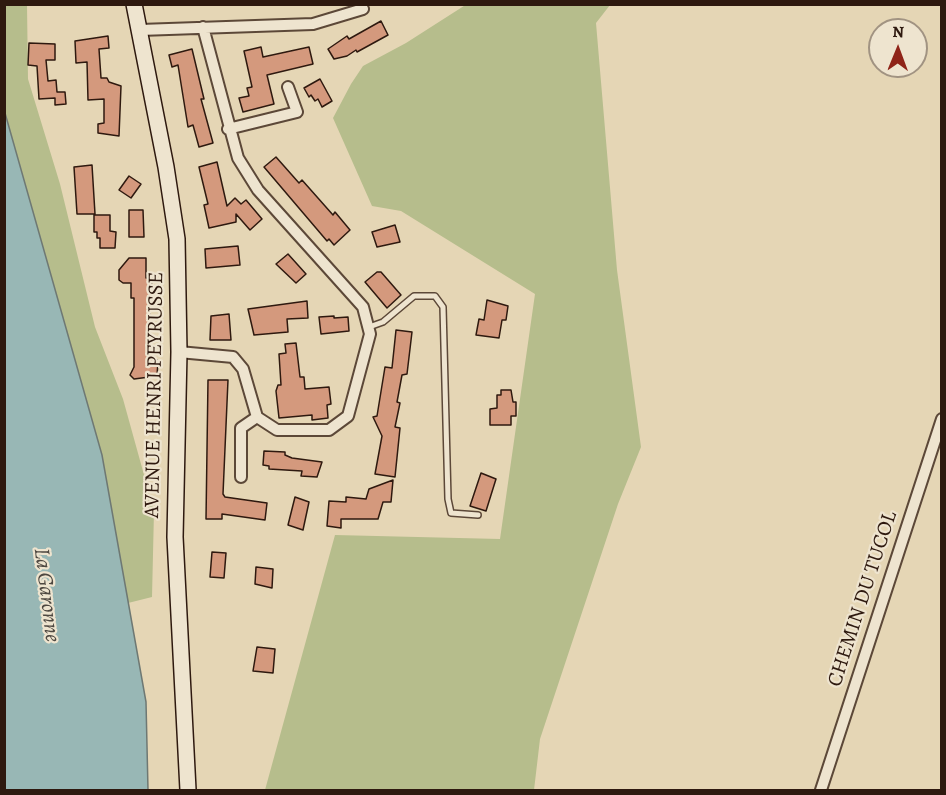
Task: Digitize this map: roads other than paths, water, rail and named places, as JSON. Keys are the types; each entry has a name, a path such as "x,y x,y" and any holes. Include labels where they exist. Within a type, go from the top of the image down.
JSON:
{"street":[{"name":"AVENUE HENRI PEYRUSSE","path":"134,4 177,239 179,352 175,537 188,790"},
{"path":"140,30 314,24 363,9"},
{"path":"179,352 233,357 243,369 257,417 277,430 329,430 348,416 370,334 363,307 258,190 238,158 228,129 203,27"},
{"path":"228,129 297,112 288,87"},
{"path":"241,477 241,428 257,417"},
{"name":"CHEMIN DU TUCOL","path":"821,790 942,419"}],"lane":[{"path":"369,327 383,322 414,296 435,297 443,307 448,499 451,513 478,515"}],"water":[{"name":"La Garonne","path":"5,113 102,455 146,702 148,790 5,790"}]}
